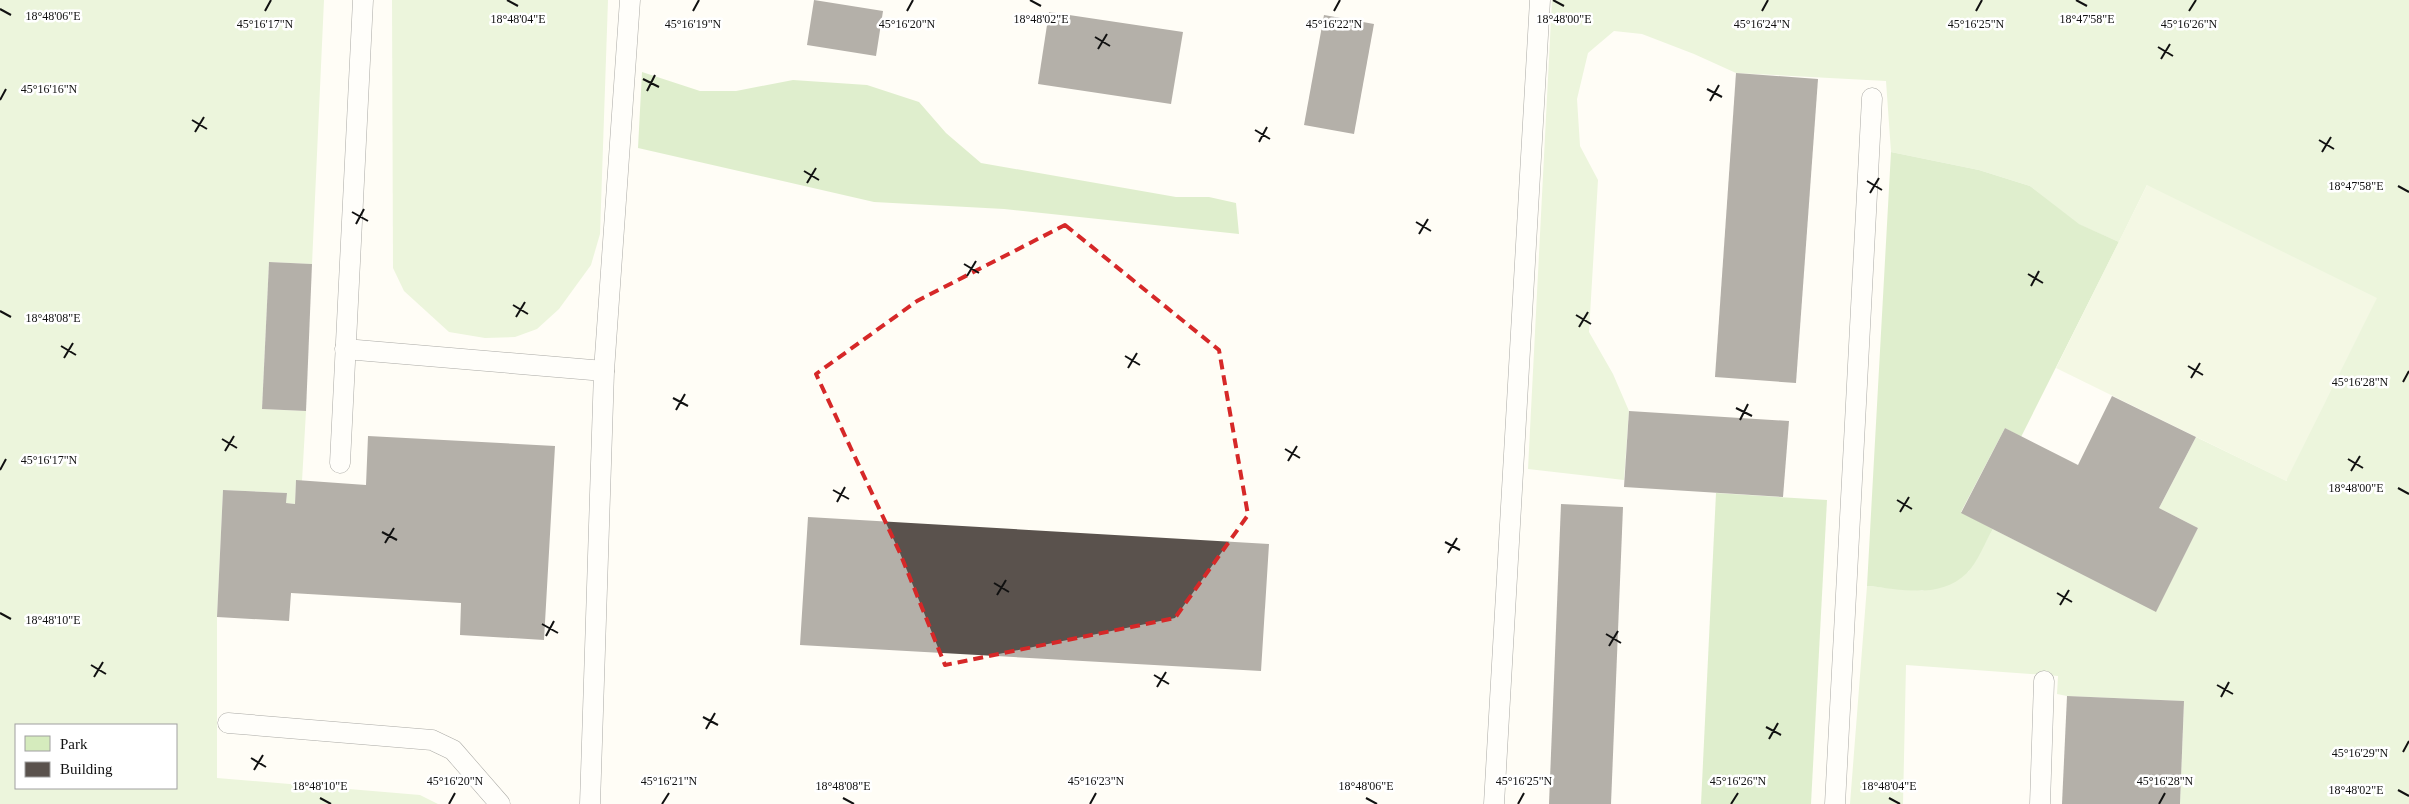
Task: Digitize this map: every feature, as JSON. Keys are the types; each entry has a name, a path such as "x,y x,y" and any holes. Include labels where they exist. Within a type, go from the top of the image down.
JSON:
{"lane":[{"path":"340,462 363,0"},
{"path":"590,804 604,371 630,0"},
{"path":"1494,804 1540,0"},
{"path":"1835,804 1872,98"},
{"path":"345,349 604,371"},
{"path":"2040,804 2044,681"},
{"path":"228,723 432,740 453,750 500,804"}],"highlighted area":[{"path":"1065,225 1219,350 1248,515 1175,618 945,665 900,553 816,374 917,301"}],"green space":[{"path":"0,0 324,0 312,264 269,262 262,409 306,411 302,481 296,481 295,504 286,503 287,493 223,490 217,617 217,778 420,795 438,804 0,804"},
{"path":"392,0 608,0 600,234 591,265 559,309 537,329 515,337 485,338 449,332 404,291 393,268"},
{"path":"1552,0 2409,0 2409,804 2180,804 2184,701 2067,696 2057,694 2058,676 1906,665 1903,804 1850,804 1867,586 1922,591 1968,572 1993,529 2156,611 2198,528 2159,508 2196,437 2287,481 2147,185 2119,242 2078,224 2030,186 1979,170 1891,152 1886,81 1736,73 1642,34 1614,31 1588,53 1577,99 1580,146 1598,180 1589,332 1613,374 1629,411 1624,480 1528,469"},
{"path":"642,72 700,91 736,91 793,80 867,85 919,102 946,133 981,163 1176,197 1209,197 1236,203 1239,234 1004,209 874,202 638,148"},
{"path":"1891,152 1979,170 2030,186 2079,224 2119,242 2021,437 2005,428 1961,512 1993,529 1978,558 1967,573 1956,581 1944,587 1920,591 1867,586"},
{"path":"2147,185 2377,298 2286,481 2056,368"},
{"path":"1716,493 1827,500 1811,804 1701,804"}],"building":[{"path":"814,0 883,11 876,56 807,45"},
{"path":"1049,12 1183,32 1171,104 1038,84"},
{"path":"1324,15 1374,24 1354,134 1304,125"},
{"path":"1736,73 1818,79 1796,383 1715,377"},
{"path":"269,262 312,264 306,411 262,409"},
{"path":"2112,396 2196,437 2159,508 2198,528 2156,612 1961,513 2005,428 2078,465"},
{"path":"1629,411 1789,421 1783,497 1624,487"},
{"path":"368,436 555,446 544,640 460,635 461,603 291,593 289,621 217,617 223,490 287,493 286,503 295,504 296,480 366,485"},
{"path":"1561,504 1623,507 1611,804 1549,804"},
{"path":"808,517 1269,544 1261,671 800,645"},
{"path":"2067,696 2184,701 2180,804 2062,804"}]}
